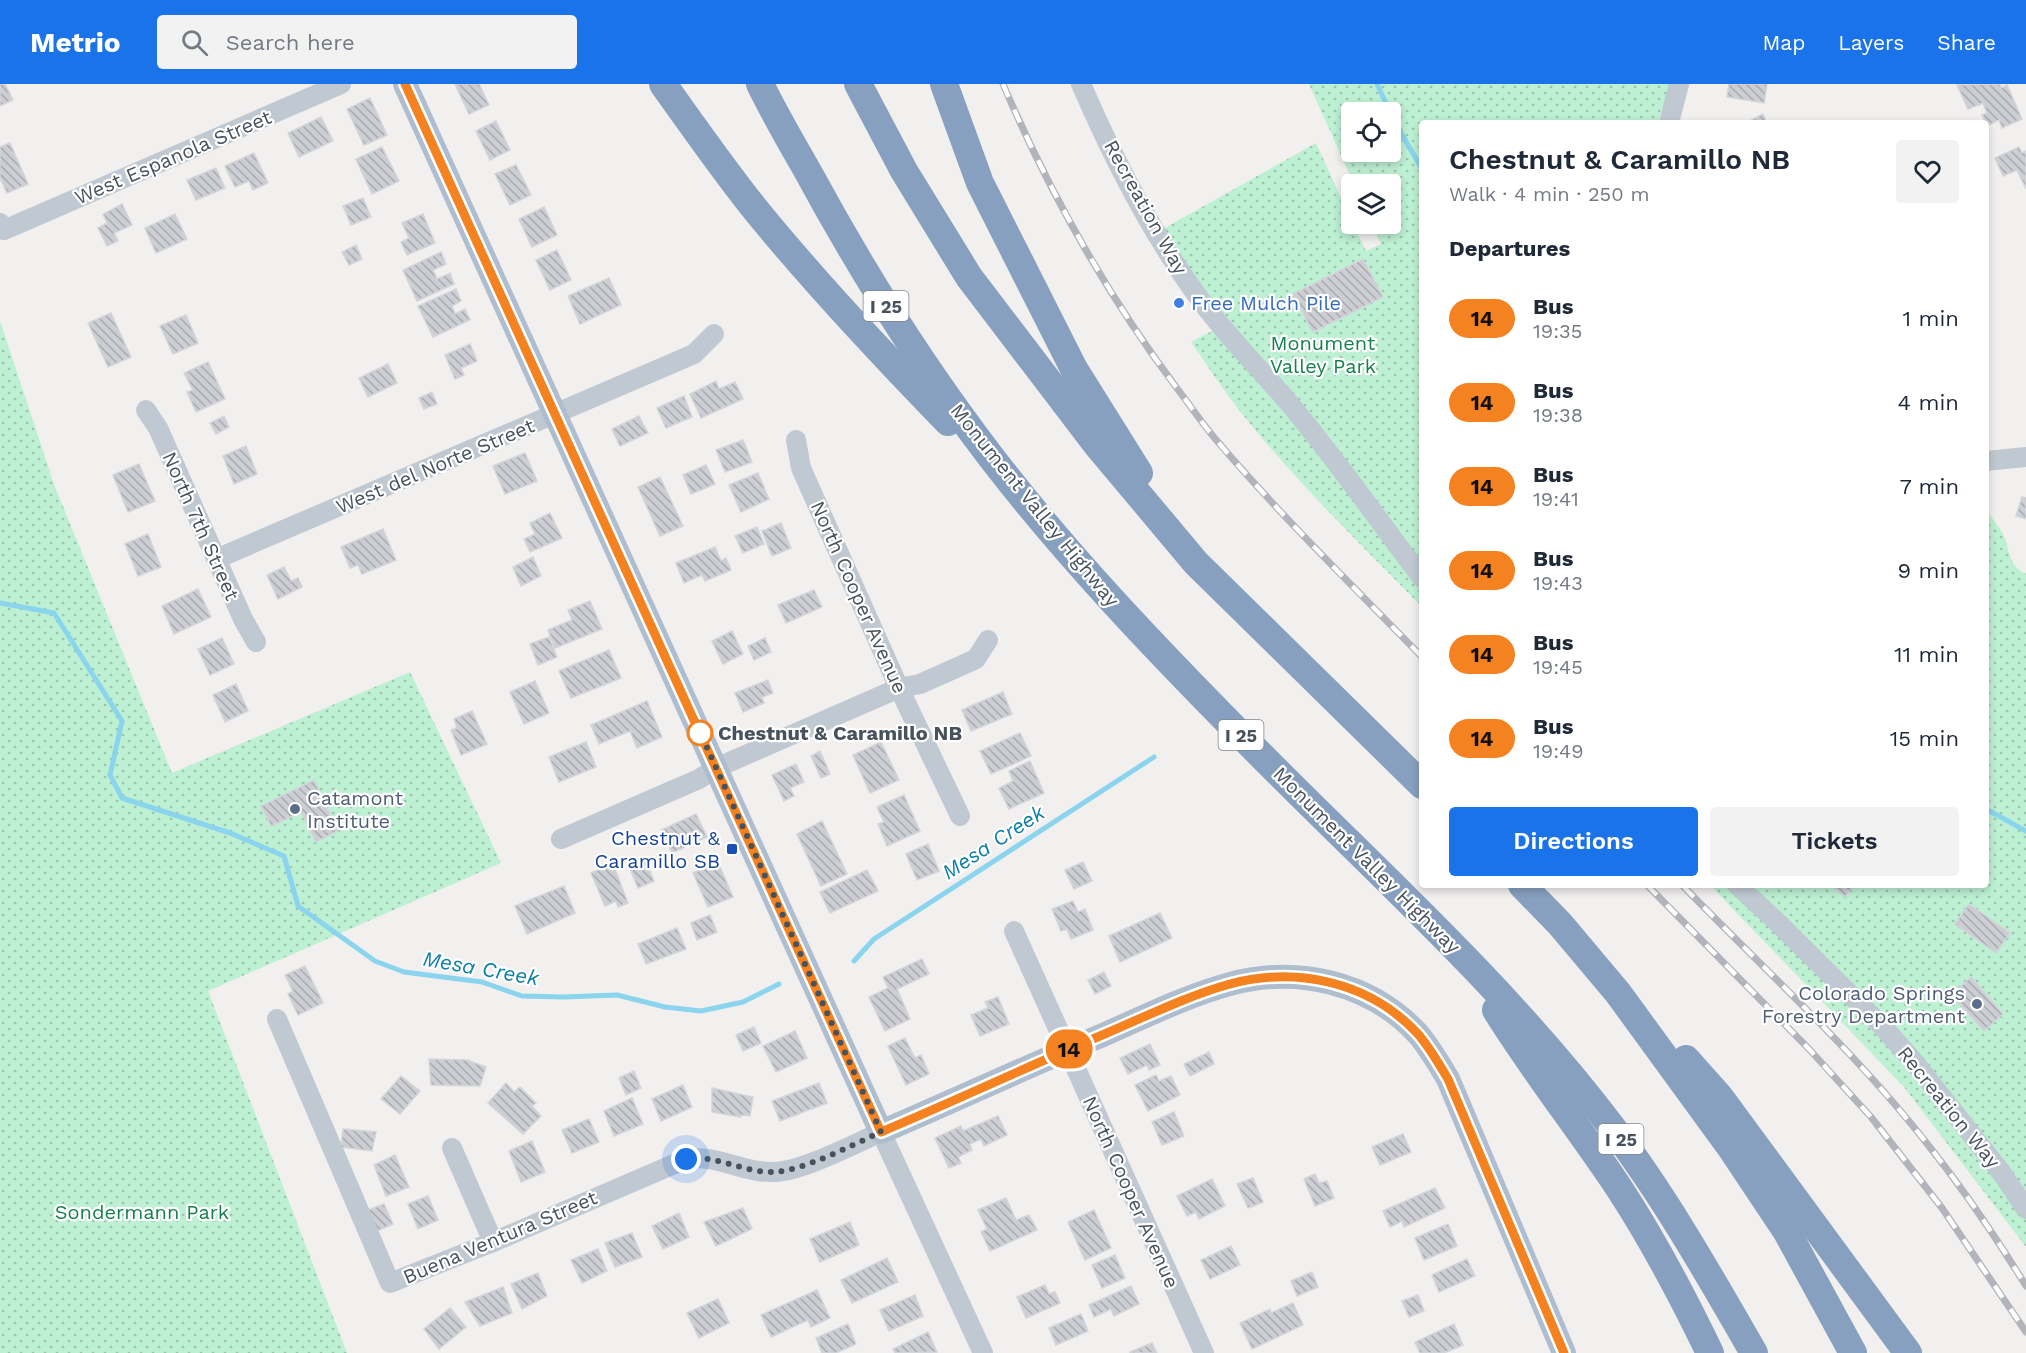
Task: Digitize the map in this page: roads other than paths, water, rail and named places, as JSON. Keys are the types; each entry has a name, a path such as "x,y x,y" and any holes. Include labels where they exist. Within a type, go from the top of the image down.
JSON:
{"highway":[{"path":"663,84 754,208 924,397 1036,513"},
{"name":"Monument Valley Highway","path":"760,84 830,214 899,326 953,406 1036,513 1142,633 1245,739 1456,947 1526,1023 1609,1123 1656,1188 1754,1353"},
{"path":"858,84 904,171 969,277 1097,445 1196,563 1419,782"},
{"path":"944,84 980,183 1074,369 1196,563"},
{"path":"1525,888 1560,924 1618,993 1731,1148 1786,1232 1853,1353"},
{"path":"1456,947 1517,1043 1570,1115 1620,1190 1664,1263 1710,1353"},
{"path":"1618,993 1696,1069 1719,1096 1908,1353"}],"main road":[{"path":"405,84 881,1132 1199,994 1230,984 1260,978 1291,976 1321,979 1349,987 1396,1014 1418,1034 1448,1079 1564,1353"}],"street":[{"name":"West Espanola Street","path":"2,226 341,84"},
{"name":"Recreation Way","path":"1081,84 1146,215 1193,290 1219,324 1293,408 1419,574"},
{"path":"1670,120 1679,84"},
{"name":"West del Norte Street","path":"216,559 694,354 714,334"},
{"name":"North 7th Street","path":"146,410 158,428 243,619 256,642"},
{"name":"North Cooper Avenue","path":"796,440 801,468 899,688 960,816"},
{"path":"1989,461 2026,457"},
{"path":"561,839 899,688 921,684 975,659 988,640"},
{"name":"Recreation Way","path":"1740,888 1825,969 1915,1063 2001,1172 2026,1209"},
{"name":"North Cooper Avenue","path":"1014,931 1204,1353"},
{"name":"Buena Ventura Street","path":"277,1019 390,1283 493,1242 686,1159 722,1160 757,1171 779,1172 800,1167 881,1132"},
{"path":"881,1132 983,1353"},
{"path":"452,1148 493,1242"}],"waterway":[{"path":"1377,84 1385,102"},
{"path":"1401,133 1419,164"},
{"name":"Mesa Creek","path":"0,603 54,613 122,721 110,775 122,798 230,833 284,856 298,906 375,961 404,972 482,982 522,996 617,995 665,1007 701,1011 743,1002 779,984"},
{"name":"Mesa Creek","path":"854,961 874,939 1154,757"},
{"path":"1989,811 2026,831"}],"railway":[{"path":"1003,84 1060,204 1128,319 1153,356 1213,436 1267,497 1419,654"},
{"path":"1650,888 1809,1049 1871,1117 1942,1208 2026,1332"},
{"path":"1685,888 1806,1009 1894,1103 1962,1190 2026,1286"}],"place":[{"name":"Free Mulch Pile","path":"1179,303"},
{"name":"Chestnut & Caramillo NB","path":"700,733"},
{"name":"Catamont Institute","path":"295,809"},
{"name":"Chestnut & Caramillo SB","path":"732,849"},
{"name":"Colorado Springs Forestry Department","path":"1977,1004"}],"park label":[{"name":"Monument Valley Park","path":"1323,354"},
{"name":"Sondermann Park","path":"142,1212"}]}
